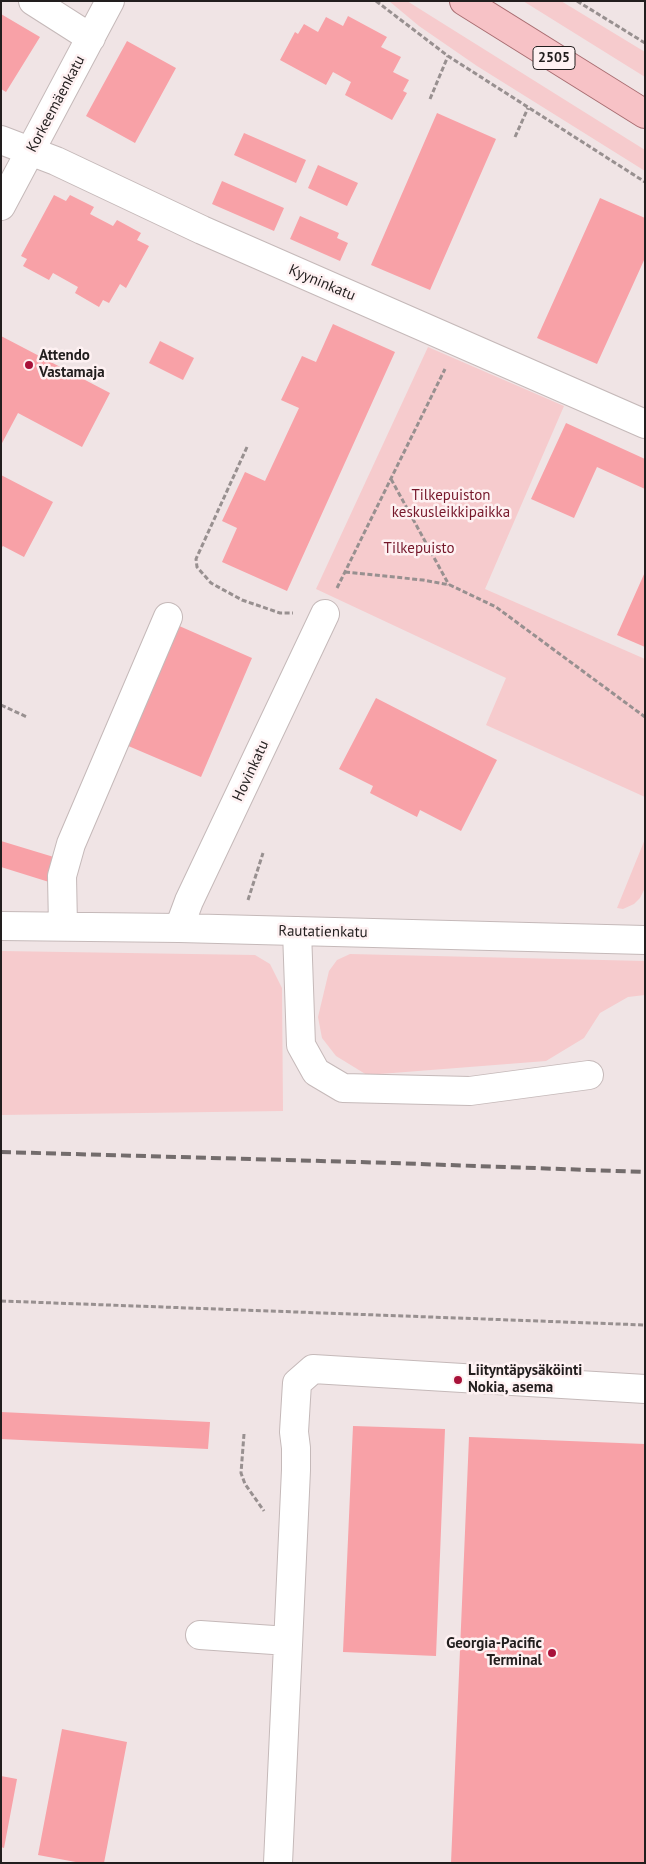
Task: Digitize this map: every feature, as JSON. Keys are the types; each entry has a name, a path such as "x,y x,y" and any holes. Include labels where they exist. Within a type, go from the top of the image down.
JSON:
{"main road":[{"name":"2505","path":"464,1 645,114"}],"street":[{"path":"33,1 91,38"},
{"name":"Korkeemäenkatu","path":"1,206 110,1"},
{"name":"Kyyninkatu","path":"1,140 56,161 269,259 645,424"},
{"name":"Hovinkatu","path":"178,928 325,614"},
{"path":"63,926 62,876 71,844 168,617"},
{"name":"Rautatienkatu","path":"1,926 178,928 645,940"},
{"path":"297,931 301,1045 316,1072 343,1088 470,1091 590,1075"},
{"path":"278,1863 296,1448 294,1432 297,1383 313,1368 645,1389"},
{"path":"200,1635 288,1641"}],"path":[{"path":"376,1 448,56 645,182"},
{"path":"577,1 645,43"},
{"path":"430,99 448,56"},
{"path":"515,136 528,108"},
{"path":"247,447 196,559 197,567 211,583 242,600 280,613 325,614 390,478 459,342"},
{"path":"390,478 450,586"},
{"path":"345,572 423,580 450,586 496,607 645,717"},
{"path":"1,705 27,716"},
{"path":"248,903 263,853"},
{"path":"1,1301 645,1325"}],"green space":[{"path":"389,1 407,1 645,150 645,171 477,66 419,26"},
{"path":"523,1 561,1 645,52 645,77"},
{"name":"Tilkepuisto","path":"428,347 564,406 485,589 645,659 645,797 486,725 506,678 316,589"},
{"path":"645,839 645,888 640,898 634,904 623,909 617,908"},
{"path":"1,951 255,955 270,964 282,988 283,1111 1,1115"},
{"path":"350,954 645,961 645,995 628,997 600,1013 584,1038 546,1061 367,1075 336,1056 322,1038 318,1017 329,971 337,960"}],"building":[{"path":"1,14 40,37 6,92 1,89"},
{"path":"348,16 387,37 381,47 401,57 393,72 409,80 403,91 407,93 392,120 345,95 351,82 333,72 326,85 280,60 295,32 298,34 304,24 318,32 326,17 343,26"},
{"path":"127,41 176,68 135,143 86,116"},
{"path":"437,113 496,139 430,290 371,265"},
{"path":"244,133 306,160 296,183 234,155"},
{"path":"318,165 358,183 347,206 308,188"},
{"path":"222,181 284,208 274,231 212,204"},
{"path":"54,195 66,201 70,195 94,207 90,214 113,226 117,220 141,233 137,240 149,246 126,288 120,284 109,303 103,300 99,307 75,293 78,287 53,273 49,280 23,266 27,259 21,256"},
{"path":"600,198 645,218 645,258 597,364 537,338"},
{"path":"300,216 339,233 337,238 348,243 340,261 290,239"},
{"path":"333,324 395,352 287,591 222,562 237,528 222,521 245,472 265,481 299,408 281,400 302,356 316,362"},
{"name":"Attendo Vastamaja","path":"1,336 110,393 82,447 18,413 1,445"},
{"path":"160,341 194,358 183,380 149,363"},
{"path":"566,423 645,459 645,489 597,467 574,518 531,499"},
{"path":"1,475 53,502 24,557 3,546 1,548"},
{"path":"645,572 645,647 617,635"},
{"path":"177,625 252,658 201,777 126,745"},
{"path":"376,698 497,760 461,831 420,810 417,817 370,793 373,786 339,769"},
{"path":"1,841 57,858 49,882 1,867"},
{"path":"1,1412 210,1422 208,1449 1,1439"},
{"path":"353,1426 445,1429 436,1656 343,1652"},
{"name":"Georgia-Pacific Terminal","path":"469,1437 645,1444 645,1863 451,1863"},
{"path":"62,1729 127,1742 104,1863 81,1863 38,1855"},
{"path":"1,1776 17,1779 4,1848 1,1847"}],"railway":[{"path":"1,1152 645,1172"}],"place":[{"name":"Attendo Vastamaja","path":"29,365"},
{"name":"Liityntäpysäköinti Nokia, asema","path":"458,1380"},
{"name":"Georgia-Pacific Terminal","path":"552,1653"}],"park label":[{"name":"Tilkepuiston keskusleikkipaikka","path":"451,504"}]}
